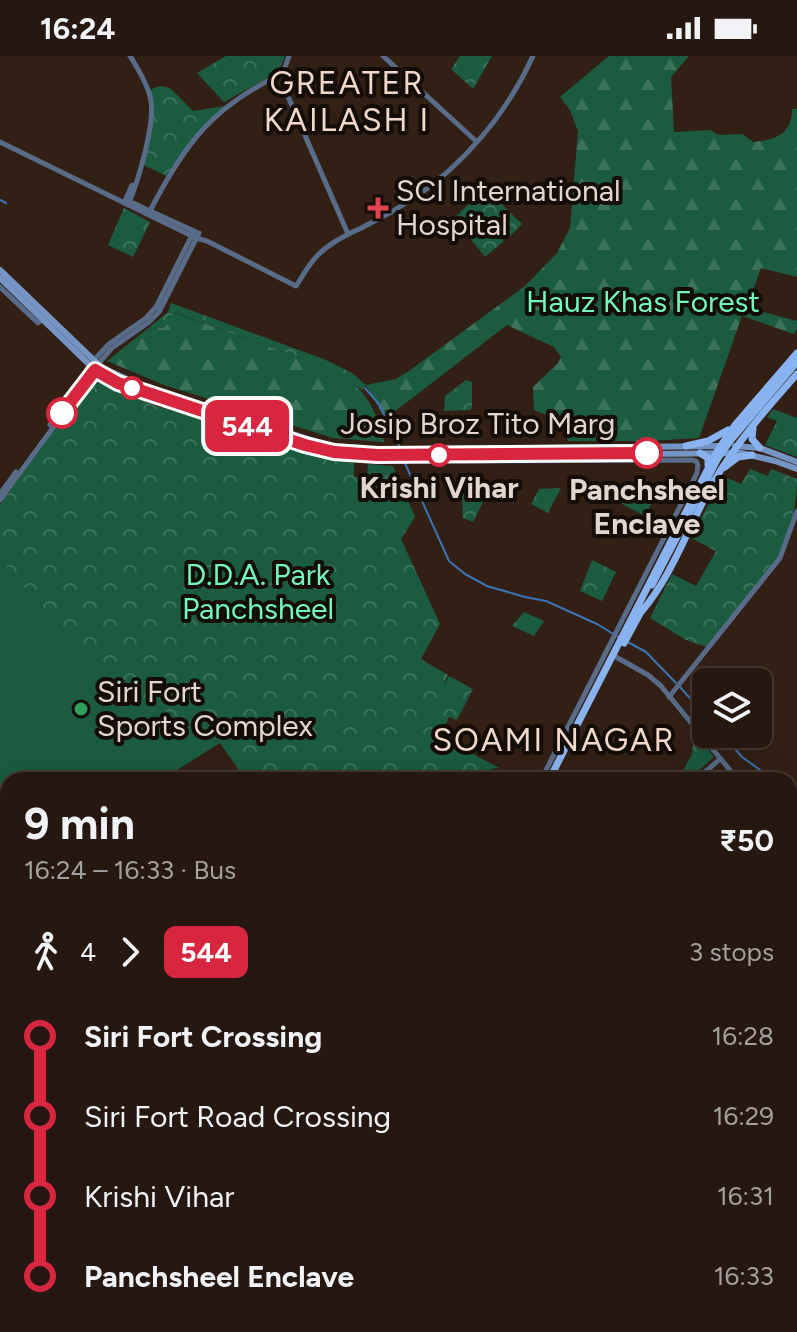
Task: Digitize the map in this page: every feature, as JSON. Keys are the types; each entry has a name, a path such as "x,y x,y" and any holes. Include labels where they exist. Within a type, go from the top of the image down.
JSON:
{"main road":[{"name":"Josip Broz Tito Marg","path":"0,270 94,365"},
{"name":"Josip Broz Tito Marg","path":"0,278 94,365 116,378 308,440 350,450 392,452 686,446 718,449"},
{"path":"612,656 637,620 682,517 718,449 797,353"},
{"path":"556,772 612,656 625,620 654,586 718,458 797,362"},
{"path":"639,610 734,442 797,371"},
{"path":"625,620 639,610 663,583 719,472 797,371"},
{"path":"763,394 763,403 772,403"},
{"path":"758,419 751,435 754,443 797,462"},
{"path":"686,446 708,441 735,425"},
{"path":"718,449 760,448"},
{"name":"Josip Broz Tito Marg","path":"407,452 459,456 700,453 718,449"},
{"path":"734,449 797,469"},
{"path":"700,453 708,458 708,467"},
{"path":"719,472 738,457 752,455"},
{"path":"682,517 693,523"}],"street":[{"path":"127,202 151,125 151,102 130,56"},
{"path":"289,56 283,73 286,92 348,234"},
{"path":"383,56 477,142"},
{"path":"0,142 150,211 296,286 309,264 331,244 391,212 452,168 477,142 509,99 533,56"},
{"path":"150,211 176,163 206,126 237,99 283,73"},
{"path":"127,202 183,232 195,235"},
{"path":"183,232 185,250"},
{"path":"151,316 195,235"},
{"path":"0,497 94,365 159,312 195,235"},
{"path":"0,287 38,323 43,319"},
{"path":"459,456 459,461 696,461 697,473 625,620"},
{"path":"671,695 780,558 797,511"},
{"path":"546,772 612,656 648,675 671,695 731,772"},
{"path":"671,695 731,772"},
{"path":"705,772 720,759"}],"green space":[{"path":"226,56 285,57 278,72 224,102 197,73"},
{"path":"460,56 492,56 473,89 451,69"},
{"name":"Hauz Khas Forest","path":"609,56 689,56 671,77 674,132 711,130 718,135 743,134 753,142 761,141 786,130 792,109 797,109 797,277 761,268 751,296 751,309 797,321 794,334 742,316 699,438 568,441 561,421 534,410 533,387 561,357 554,347 507,325 385,419 366,385 396,379 409,371 525,286 557,253 570,228 578,131 570,110 560,97"},
{"path":"160,86 170,88 193,111 225,106 195,135 167,176 141,164 153,115 149,90"},
{"path":"486,189 522,224 507,239 503,235 501,238 504,241 485,257 457,222 460,219 456,215"},
{"path":"124,208 150,222 133,257 108,245"},
{"path":"171,303 326,360 352,373 366,385 362,390 333,370 174,312 165,327 146,330 168,312"},
{"path":"173,312 333,370 354,384 368,400 384,442 333,438 164,385 107,361 146,330 165,327"},
{"name":"D.D.A. Park Panchsheel","path":"89,379 156,406 354,463 354,477 367,476 368,464 393,466 415,517 401,539 440,624 421,659 448,675 443,687 449,676 473,689 457,720 449,717 443,738 499,768 489,772 240,772 220,743 102,675 0,560 0,505"},
{"path":"466,380 472,382 472,408 444,411 445,396"},
{"path":"773,409 797,418 797,457 765,445 777,421 767,417"},
{"path":"750,469 768,476 771,469 797,479 792,519 778,557 707,647 686,640 650,618 672,574 696,586 716,551 691,538 723,476 741,484"},
{"path":"491,486 473,522 463,518 462,488"},
{"path":"561,488 548,513 531,504 539,489"},
{"path":"629,490 658,490 645,516 622,504"},
{"name":"Siri Fort Sports Complex","path":"0,560 102,675 220,743 174,772 0,772"},
{"path":"592,560 616,572 602,601 580,591"},
{"path":"524,612 544,621 534,636 512,626"},
{"path":"693,748 707,748 714,757 697,772 682,772"}],"waterway":[{"path":"0,200 6,203"},
{"path":"365,388 379,404 399,445"},
{"path":"403,459 449,561 487,586 546,601 620,638"},
{"path":"626,641 646,652 676,683"},
{"path":"680,687 692,700"},
{"path":"734,748 763,772"}],"bus line":[{"name":"544","path":"62,413 95,370 118,383 334,452 459,456 647,453"}],"place":[{"name":"SCI International Hospital","path":"378,208"},
{"name":"Panchsheel Enclave","path":"647,453"},
{"name":"Krishi Vihar","path":"439,455"},
{"name":"Siri Fort Sports Complex","path":"81,709"}],"district":[{"name":"GREATER KAILASH I","path":"347,102"},
{"name":"SOAMI NAGAR","path":"554,740"}]}
